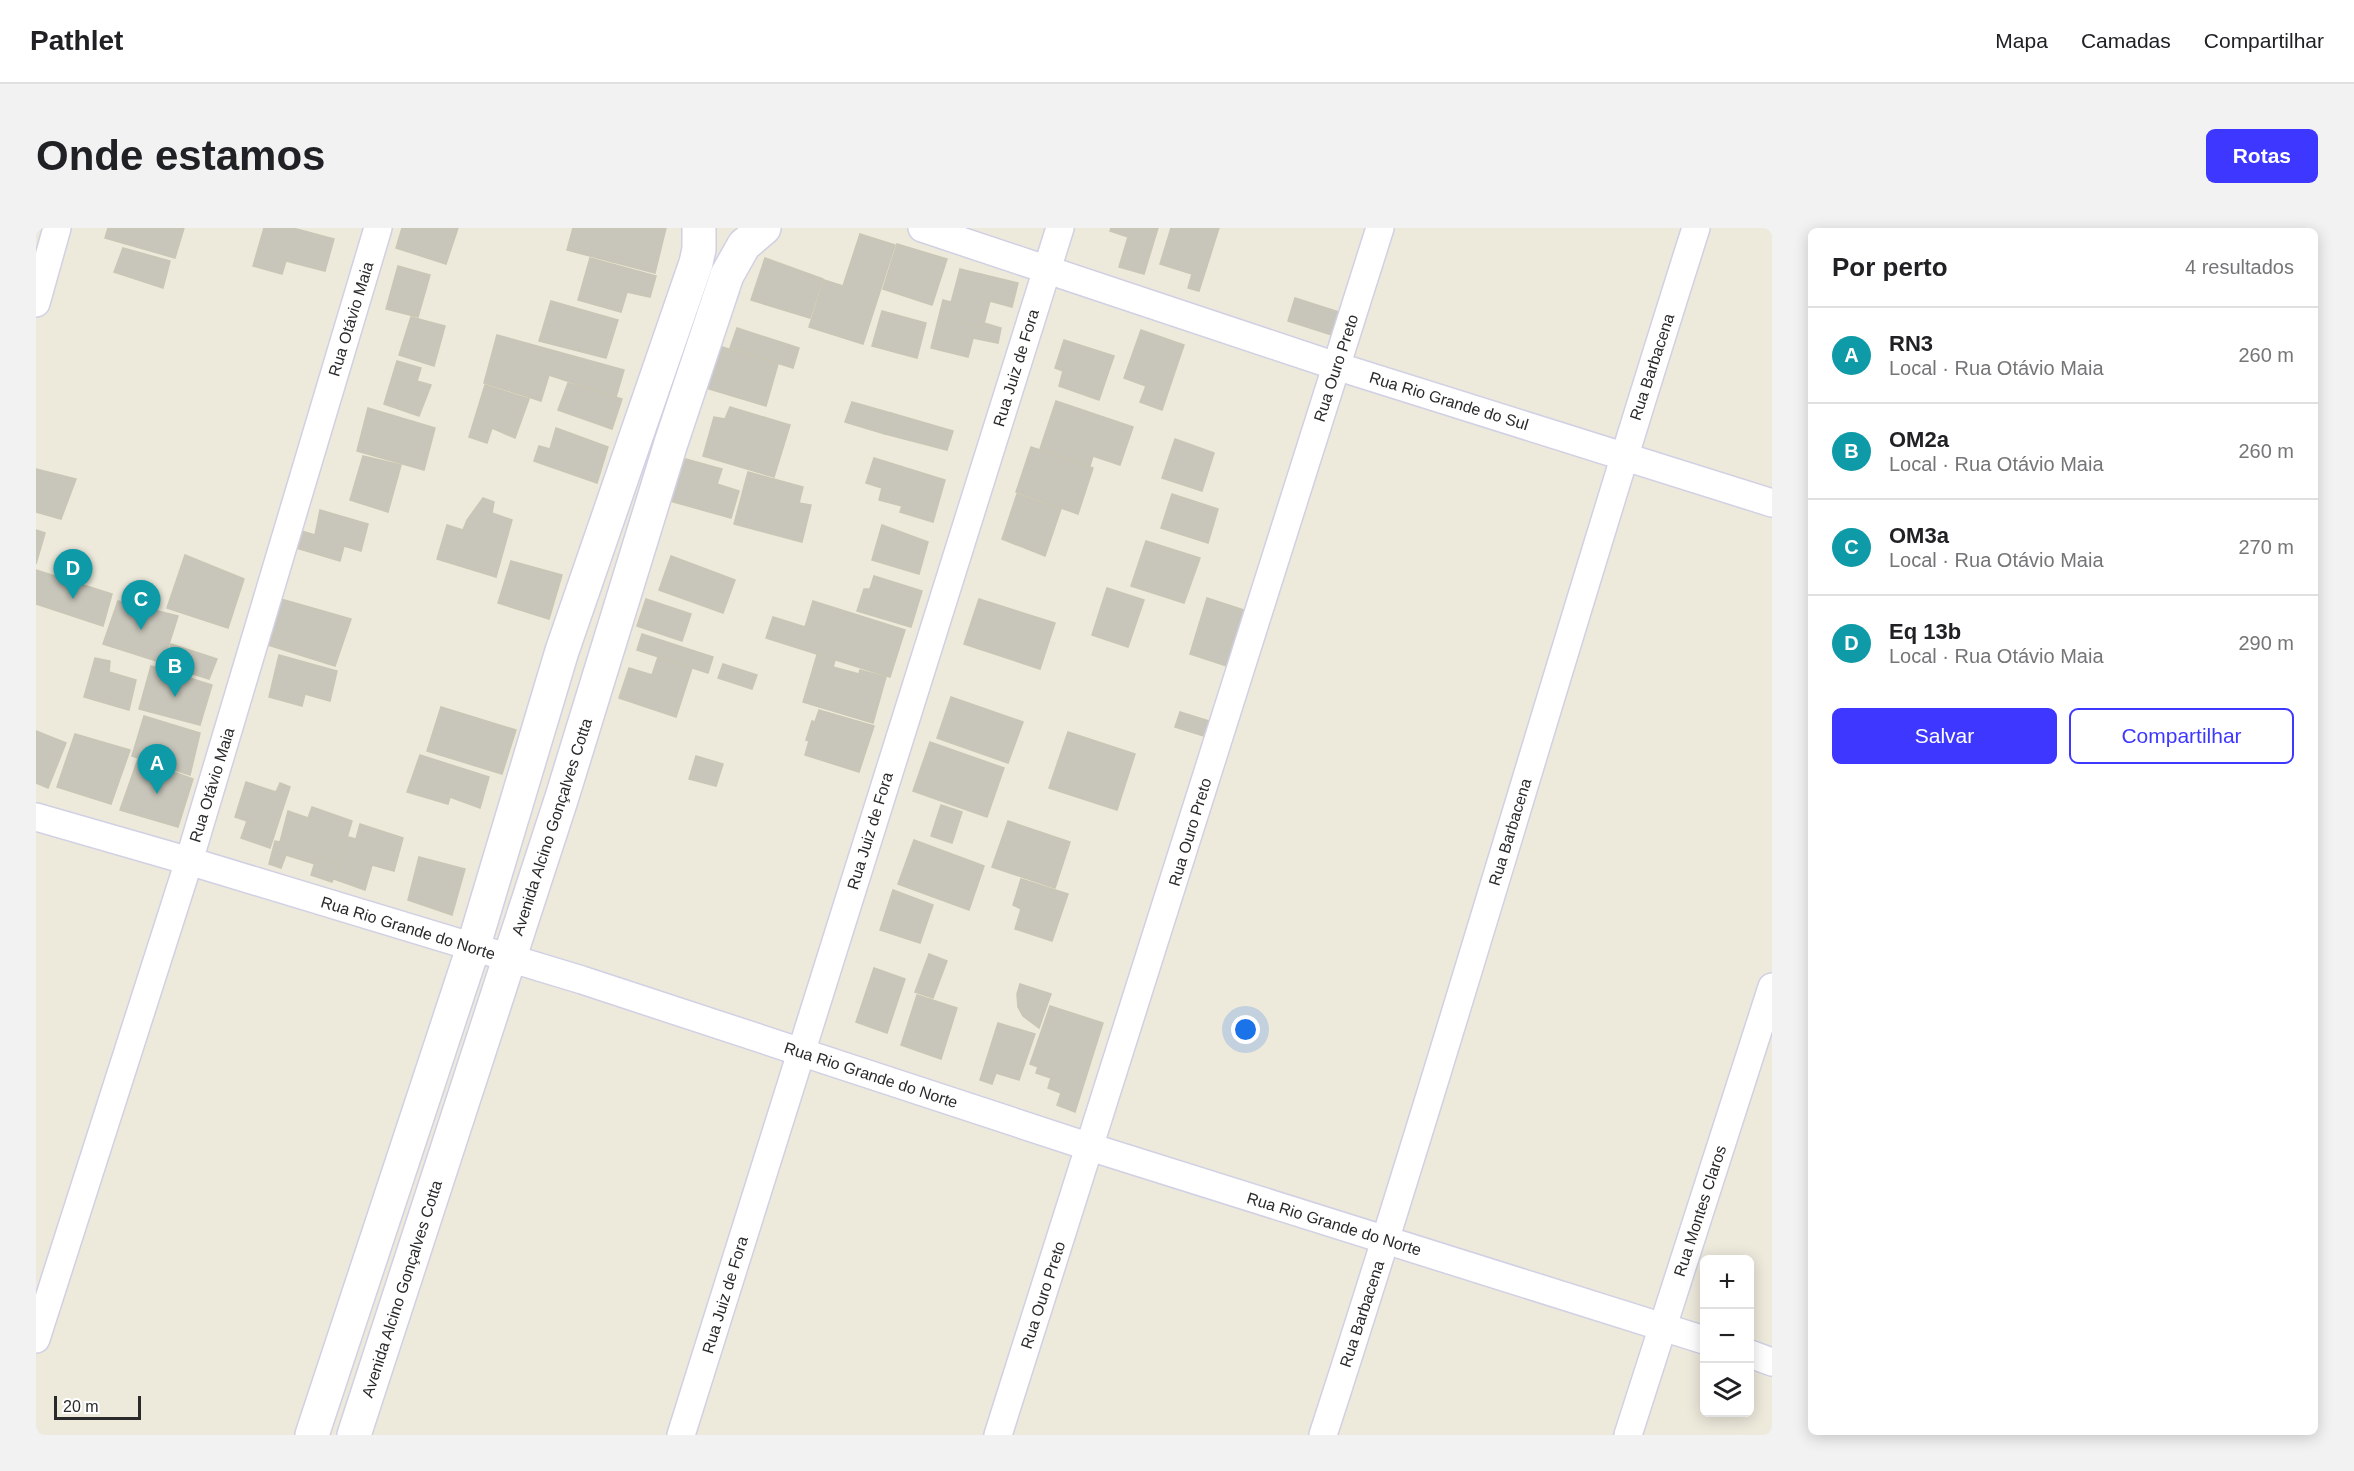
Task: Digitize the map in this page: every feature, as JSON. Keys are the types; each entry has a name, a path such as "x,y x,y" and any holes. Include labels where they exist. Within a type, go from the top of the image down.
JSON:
{"main road":[{"path":"312,1435 473,948 562,651 696,263 699,228"},
{"name":"Avenida Alcino Gonçalves Cotta","path":"354,1435 510,959 671,443 727,275 744,245 764,228"}],"street":[{"path":"36,303 57,228"},
{"name":"Rua Otávio Maia","path":"36,1339 189,861 378,228"},
{"name":"Rua Rio Grande do Sul","path":"922,228 1336,366 1772,503"},
{"name":"Rua Juiz de Fora","path":"681,1435 1060,228"},
{"name":"Rua Ouro Preto","path":"998,1435 1380,228"},
{"name":"Rua Barbacena","path":"1323,1435 1386,1240 1624,456 1696,228"},
{"name":"Rua Rio Grande do Norte","path":"36,817 510,959 801,1051 1090,1147 1700,1339"},
{"name":"Rua Montes Claros","path":"1628,1435 1772,987"},
{"path":"1754,1356 1772,1362"}],"building":[{"path":"108,228 184,228 175,258 105,238"},
{"path":"264,228 293,228 334,239 325,271 286,261 282,274 253,266"},
{"path":"402,228 458,228 446,264 396,248"},
{"path":"573,228 666,228 655,273 567,250"},
{"path":"1111,228 1158,228 1144,274 1119,267 1128,237 1110,231"},
{"path":"1171,228 1219,228 1199,291 1188,288 1192,274 1160,264"},
{"path":"860,234 895,245 863,344 809,327 824,280 843,286"},
{"path":"897,244 947,259 932,305 883,289"},
{"path":"123,248 170,261 163,288 114,272"},
{"path":"590,258 656,276 650,297 627,292 621,312 578,300"},
{"path":"765,258 823,279 810,318 751,300"},
{"path":"398,266 430,275 418,317 386,309"},
{"path":"960,269 1018,283 1012,307 990,301 983,327 947,318"},
{"path":"1295,298 1342,313 1335,336 1288,321"},
{"path":"943,300 951,302 947,318 983,327 984,323 1001,328 998,343 973,338 968,357 931,348"},
{"path":"551,301 618,320 606,358 539,341"},
{"path":"882,311 926,323 917,358 872,346"},
{"path":"411,317 445,326 434,366 399,355"},
{"path":"737,328 799,348 793,368 730,348"},
{"path":"1141,330 1184,345 1162,410 1140,402 1146,386 1124,378"},
{"path":"497,335 624,370 616,397 549,375 541,401 484,383"},
{"path":"1064,340 1114,356 1099,400 1059,386 1063,371 1055,368"},
{"path":"719,346 778,364 766,406 706,388"},
{"path":"397,361 421,368 417,381 431,385 419,416 384,404"},
{"path":"568,383 622,399 612,429 558,410"},
{"path":"485,385 529,399 515,438 492,428 487,443 469,437"},
{"path":"1056,401 1133,427 1120,465 1093,456 1090,466 1040,449"},
{"path":"852,402 891,413 885,434 845,422"},
{"path":"730,407 790,425 774,477 703,456 714,417 725,419"},
{"path":"368,408 435,428 424,470 357,451"},
{"path":"891,413 953,431 947,450 885,434"},
{"path":"556,428 608,447 597,483 534,461 539,446 550,449"},
{"path":"1175,439 1214,453 1202,491 1162,478"},
{"path":"1031,447 1093,468 1078,514 1016,492"},
{"path":"363,456 401,465 388,512 350,500"},
{"path":"682,458 722,469 717,484 739,491 731,518 670,501"},
{"path":"874,458 945,480 933,522 900,512 902,506 879,500 882,488 866,483"},
{"path":"36,469 76,479 61,519 36,512"},
{"path":"748,472 803,487 799,503 811,505 802,542 734,524"},
{"path":"1017,494 1061,509 1045,556 1002,539"},
{"path":"1172,494 1218,509 1208,543 1161,528"},
{"path":"483,498 494,502 492,513 512,520 496,577 437,559 447,525 463,530 467,520"},
{"path":"320,510 368,524 361,551 344,546 340,561 293,547 298,530 315,535"},
{"path":"882,525 928,542 919,574 872,560"},
{"path":"36,530 45,533 36,564"},
{"path":"1146,541 1200,558 1184,603 1131,586"},
{"path":"185,555 244,579 228,628 167,608"},
{"path":"671,556 735,580 723,613 659,590"},
{"path":"511,561 562,575 549,619 498,603"},
{"path":"36,570 112,594 103,626 36,604"},
{"path":"874,576 922,591 911,627 857,611 864,589 870,589"},
{"path":"1107,588 1144,600 1128,647 1092,635"},
{"path":"1207,598 1250,612 1233,668 1190,654"},
{"path":"281,599 351,619 335,666 268,645"},
{"path":"646,599 691,614 682,641 637,626"},
{"path":"979,599 1055,623 1040,669 964,644"},
{"path":"118,601 178,616 163,663 103,644"},
{"path":"813,601 905,630 890,677 766,638 773,617 805,627"},
{"path":"642,634 713,657 708,673 637,650"},
{"path":"171,644 217,659 209,679 165,665"},
{"path":"279,655 337,671 330,701 305,694 302,706 269,697"},
{"path":"817,655 835,660 833,667 859,674 860,670 886,677 873,723 803,702"},
{"path":"658,657 692,668 676,717 619,698 629,668 652,675"},
{"path":"95,658 110,661 109,672 136,680 129,710 84,697"},
{"path":"723,664 757,675 752,689 718,678"},
{"path":"151,666 212,685 200,725 139,709"},
{"path":"951,697 1023,722 1008,763 937,738"},
{"path":"441,707 516,730 502,774 427,751"},
{"path":"819,710 874,726 859,772 805,755 809,741 806,740 812,721 815,722"},
{"path":"1180,712 1209,721 1204,736 1175,727"},
{"path":"144,716 200,733 190,775 132,756"},
{"path":"36,731 66,743 48,788 36,783"},
{"path":"1068,732 1135,754 1117,810 1049,788"},
{"path":"75,734 130,750 111,804 57,787"},
{"path":"930,742 1004,768 987,817 913,791"},
{"path":"420,755 489,777 480,808 450,797 448,804 407,792"},
{"path":"696,756 723,764 716,786 689,779"},
{"path":"138,759 193,779 178,827 120,810"},
{"path":"246,782 276,792 280,783 290,787 270,848 241,838 247,821 235,817"},
{"path":"941,805 962,812 952,843 931,836"},
{"path":"312,807 352,821 339,864 317,856 315,864 286,855 281,868 269,864 275,841 280,842 288,811 308,818"},
{"path":"1008,821 1070,842 1055,888 992,867"},
{"path":"360,824 403,838 394,871 372,865 365,890 334,879 348,837 356,839"},
{"path":"914,840 984,866 969,910 898,884"},
{"path":"317,856 339,864 332,882 311,875"},
{"path":"419,857 465,869 452,915 408,900"},
{"path":"1021,879 1068,894 1052,941 1015,929 1021,909 1013,905"},
{"path":"893,890 933,905 920,943 880,930"},
{"path":"929,954 947,961 933,998 915,992"},
{"path":"874,968 905,979 887,1033 856,1022"},
{"path":"1020,984 1051,994 1039,1028 1023,1016 1018,1007 1017,994"},
{"path":"917,995 957,1008 941,1059 901,1045"},
{"path":"1050,1006 1103,1023 1075,1112 1057,1105 1061,1093 1048,1088 1051,1078 1036,1073 1038,1067 1030,1064"},
{"path":"998,1023 1035,1034 1019,1080 996,1073 992,1084 980,1080"}],"place":[{"name":"Eq 13b","path":"73,599"},
{"name":"OM3a","path":"141,630"},
{"name":"OM2a","path":"175,697"},
{"name":"RN3","path":"157,794"}]}
